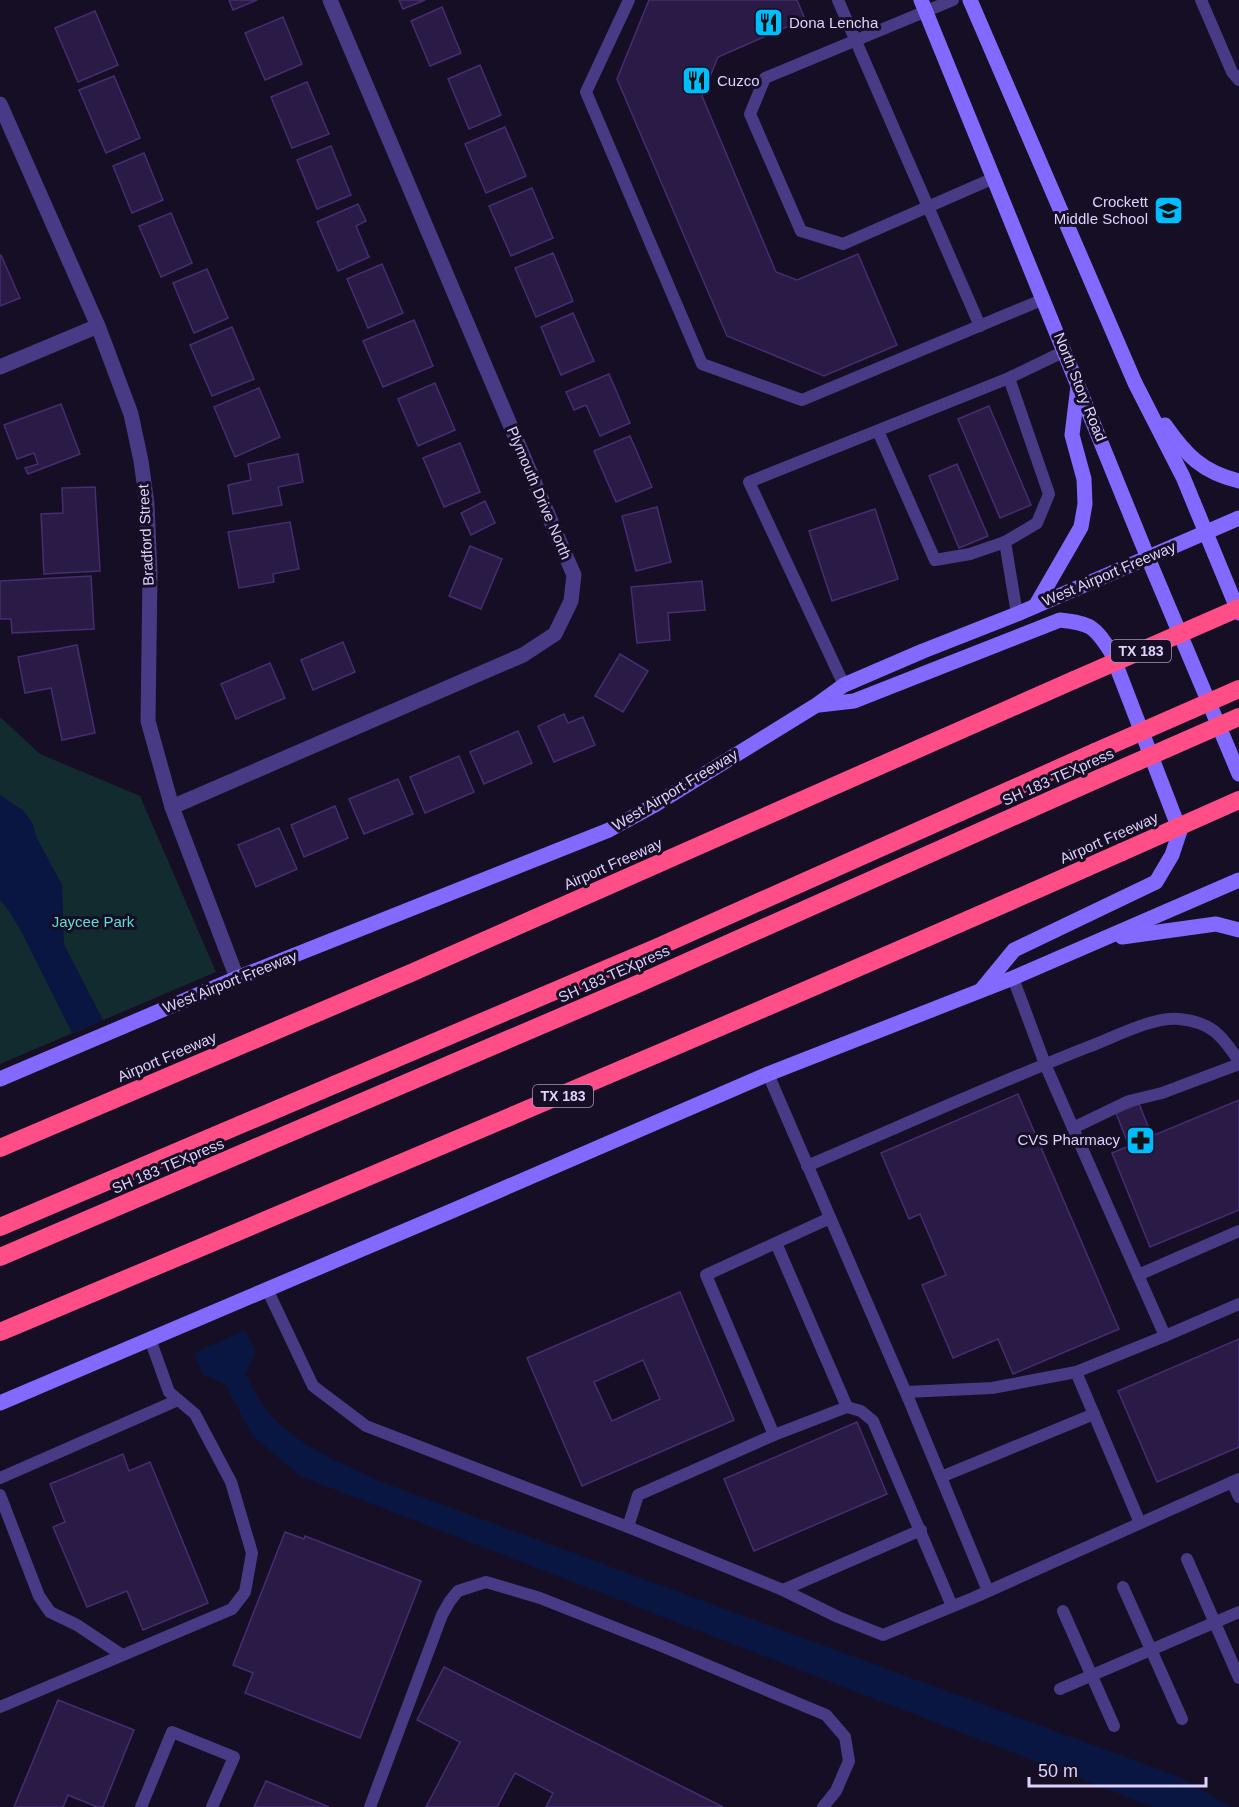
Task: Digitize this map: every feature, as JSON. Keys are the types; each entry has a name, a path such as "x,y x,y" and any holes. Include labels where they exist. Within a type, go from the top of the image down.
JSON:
{"highway":[{"path":"1208,622 1239,601"},
{"name":"Airport Freeway","path":"0,1148 411,973 1239,608"},
{"path":"1208,622 1239,614"},
{"name":"SH 183 TEXpress","path":"0,1227 658,947 1239,689"},
{"name":"SH 183 TEXpress","path":"0,1257 633,986 1239,717"},
{"name":"Airport Freeway","path":"0,1332 590,1084 1239,800"}],"main road":[{"path":"970,0 1135,383 1183,477 1239,614"},
{"name":"North Story Road","path":"924,6 1148,558 1239,774"},
{"path":"1036,605 1081,528 1085,504 1084,479 1072,435 1078,383"},
{"path":"1135,383 1179,445 1198,465 1217,475 1239,481"},
{"name":"West Airport Freeway","path":"0,1079 237,978 609,830 653,806 844,686 1239,518"},
{"path":"815,706 854,701 1060,620 1079,622 1098,631 1111,652 1180,831 1172,855 1156,882 1014,950 980,991"},
{"path":"0,1403 768,1074 1013,978 1239,880"},
{"path":"1101,940 1216,924 1239,930"}],"street":[{"name":"Plymouth Drive North","path":"172,807 523,655 555,634 571,601 574,575 330,0"},
{"name":"Bradford Street","path":"0,104 98,326 131,414 147,504 150,573 148,721 172,807 237,978"},
{"path":"0,367 98,326"}],"lane":[{"path":"629,0 586,92 702,364 802,400 1044,299"},
{"path":"838,0 980,326"},
{"path":"953,0 924,6 855,41 765,78 750,114 801,231 843,244 994,178"},
{"path":"1201,0 1232,72 1239,80"},
{"path":"844,686 749,483 1009,378 1065,351"},
{"path":"878,430 935,560 970,554 1005,542 1037,523 1049,494 1009,378"},
{"path":"1005,542 1017,614"},
{"path":"1013,978 1045,1064 1165,1336"},
{"path":"807,1166 1045,1064 1156,1021 1176,1019 1195,1021 1211,1027 1224,1039 1239,1063 1162,1093 1130,1101 1073,1128"},
{"path":"768,1074 906,1392 988,1591"},
{"path":"774,1435 706,1275 831,1218"},
{"path":"1138,1275 1239,1231"},
{"path":"776,1243 847,1407"},
{"path":"267,1289 313,1386 366,1426 628,1527 783,1590 838,1617 883,1635 988,1591 1236,1480 1239,1497"},
{"path":"906,1392 992,1388 1076,1372 1239,1304"},
{"path":"0,1707 232,1609 245,1592 252,1553 231,1482 195,1414 169,1392 150,1339"},
{"path":"1076,1372 1140,1523"},
{"path":"0,1478 178,1400"},
{"path":"628,1527 638,1495 774,1435 847,1407 861,1411 873,1421 952,1606"},
{"path":"941,1477 1094,1414"},
{"path":"0,1495 39,1596 50,1611 77,1625 122,1655"},
{"path":"783,1590 921,1530"},
{"path":"1187,1559 1239,1678"},
{"path":"370,1807 442,1616 458,1592 486,1582 540,1598 826,1715 845,1737 849,1761 836,1791 823,1807"},
{"path":"1123,1587 1182,1719"},
{"path":"1063,1611 1114,1726"},
{"path":"1060,1689 1239,1612"},
{"path":"141,1807 172,1732 234,1757 212,1807"}],"green space":[{"name":"Jaycee Park","path":"0,717 40,754 140,796 216,972 0,1064"}],"water":[{"path":"0,795 24,811 33,824 36,836 62,885 64,944 103,1020 72,1033 22,933 0,900"},
{"path":"245,1330 255,1352 246,1375 259,1400 284,1428 334,1460 387,1484 1182,1778 1231,1807 1153,1807 300,1476 252,1435 225,1384 203,1375 194,1353"}],"building":[{"path":"229,0 257,0 233,10"},
{"path":"399,0 425,0 403,9"},
{"path":"649,0 797,0 805,19 718,57 702,96 776,272 797,280 858,254 897,345 824,376 727,336 617,79"},
{"path":"442,7 461,53 430,66 411,21"},
{"path":"95,11 118,65 78,82 55,28"},
{"path":"283,17 302,64 265,80 245,33"},
{"path":"480,65 501,115 469,129 448,79"},
{"path":"114,76 140,138 106,153 79,90"},
{"path":"307,82 329,134 292,148 271,97"},
{"path":"505,127 526,176 486,193 465,144"},
{"path":"331,146 351,195 317,209 297,160"},
{"path":"144,153 163,200 132,213 113,166"},
{"path":"532,188 553,238 511,256 489,206"},
{"path":"358,204 366,221 356,226 369,257 338,271 317,222"},
{"path":"171,213 192,263 161,277 139,226"},
{"path":"553,253 573,301 536,317 515,268"},
{"path":"0,256 20,298 0,306"},
{"path":"382,264 403,313 368,328 347,279"},
{"path":"207,269 228,318 194,333 173,283"},
{"path":"573,313 594,361 561,375 541,327"},
{"path":"414,320 433,366 383,387 363,341"},
{"path":"232,327 254,379 212,396 190,345"},
{"path":"609,374 630,423 600,436 586,405 574,410 566,392"},
{"path":"435,383 455,430 418,446 398,399"},
{"path":"259,388 280,437 235,457 214,407"},
{"path":"61,404 80,454 28,474 25,468 38,464 34,453 17,459 4,425"},
{"path":"989,406 1031,505 1000,518 958,419"},
{"path":"630,436 652,487 616,502 594,451"},
{"path":"460,443 480,492 444,507 423,458"},
{"path":"298,454 303,482 278,487 282,505 233,514 228,485 251,480 248,464"},
{"path":"957,464 988,536 959,548 929,476"},
{"path":"95,487 100,571 44,574 41,514 63,513 62,488"},
{"path":"485,501 495,523 471,535 461,513"},
{"path":"657,507 671,562 636,571 622,516"},
{"path":"875,509 898,579 832,601 809,531"},
{"path":"290,522 299,569 273,574 274,582 239,588 228,532"},
{"path":"470,546 502,559 481,609 449,596"},
{"path":"91,576 94,629 12,633 11,619 0,619 0,581"},
{"path":"702,581 705,610 668,613 670,640 637,643 631,587"},
{"path":"343,642 355,672 313,690 301,660"},
{"path":"77,645 95,733 62,740 51,688 25,693 18,657"},
{"path":"620,654 648,671 623,712 595,696"},
{"path":"270,663 285,698 236,719 221,684"},
{"path":"564,714 568,723 583,717 595,745 554,762 538,726"},
{"path":"518,731 532,763 484,784 470,752"},
{"path":"459,756 474,792 425,813 410,777"},
{"path":"398,779 413,814 364,834 349,799"},
{"path":"335,806 348,838 304,857 291,825"},
{"path":"279,828 297,869 256,887 238,845"},
{"path":"1018,1094 1119,1329 1013,1374 998,1339 953,1358 922,1285 946,1275 920,1214 909,1219 881,1153"},
{"name":"CVS Pharmacy","path":"1239,1100 1239,1210 1150,1247 1112,1153 1129,1146 1116,1113 1139,1104 1152,1136"},
{"path":"680,1292 734,1420 582,1486 527,1358","holes":["643,1360 660,1399 612,1421 594,1382"]},
{"path":"1239,1339 1239,1447 1157,1482 1118,1391"},
{"path":"857,1422 887,1494 754,1551 724,1479"},
{"path":"123,1454 129,1471 150,1462 208,1603 143,1630 127,1591 87,1607 53,1527 65,1522 50,1484"},
{"path":"285,1532 304,1539 305,1536 421,1581 360,1738 245,1693 253,1673 233,1665"},
{"path":"444,1667 723,1807 546,1807 553,1793 515,1773 497,1807 426,1807 460,1742 417,1720"},
{"path":"58,1700 134,1730 103,1807 97,1807 68,1795 63,1807 14,1807"},
{"path":"266,1781 329,1807 254,1807"}],"place":[{"name":"Dona Lencha","path":"768,23"},
{"name":"Cuzco","path":"696,81"},
{"name":"Crockett Middle School","path":"1169,211"},
{"name":"CVS Pharmacy","path":"1141,1140"}]}
